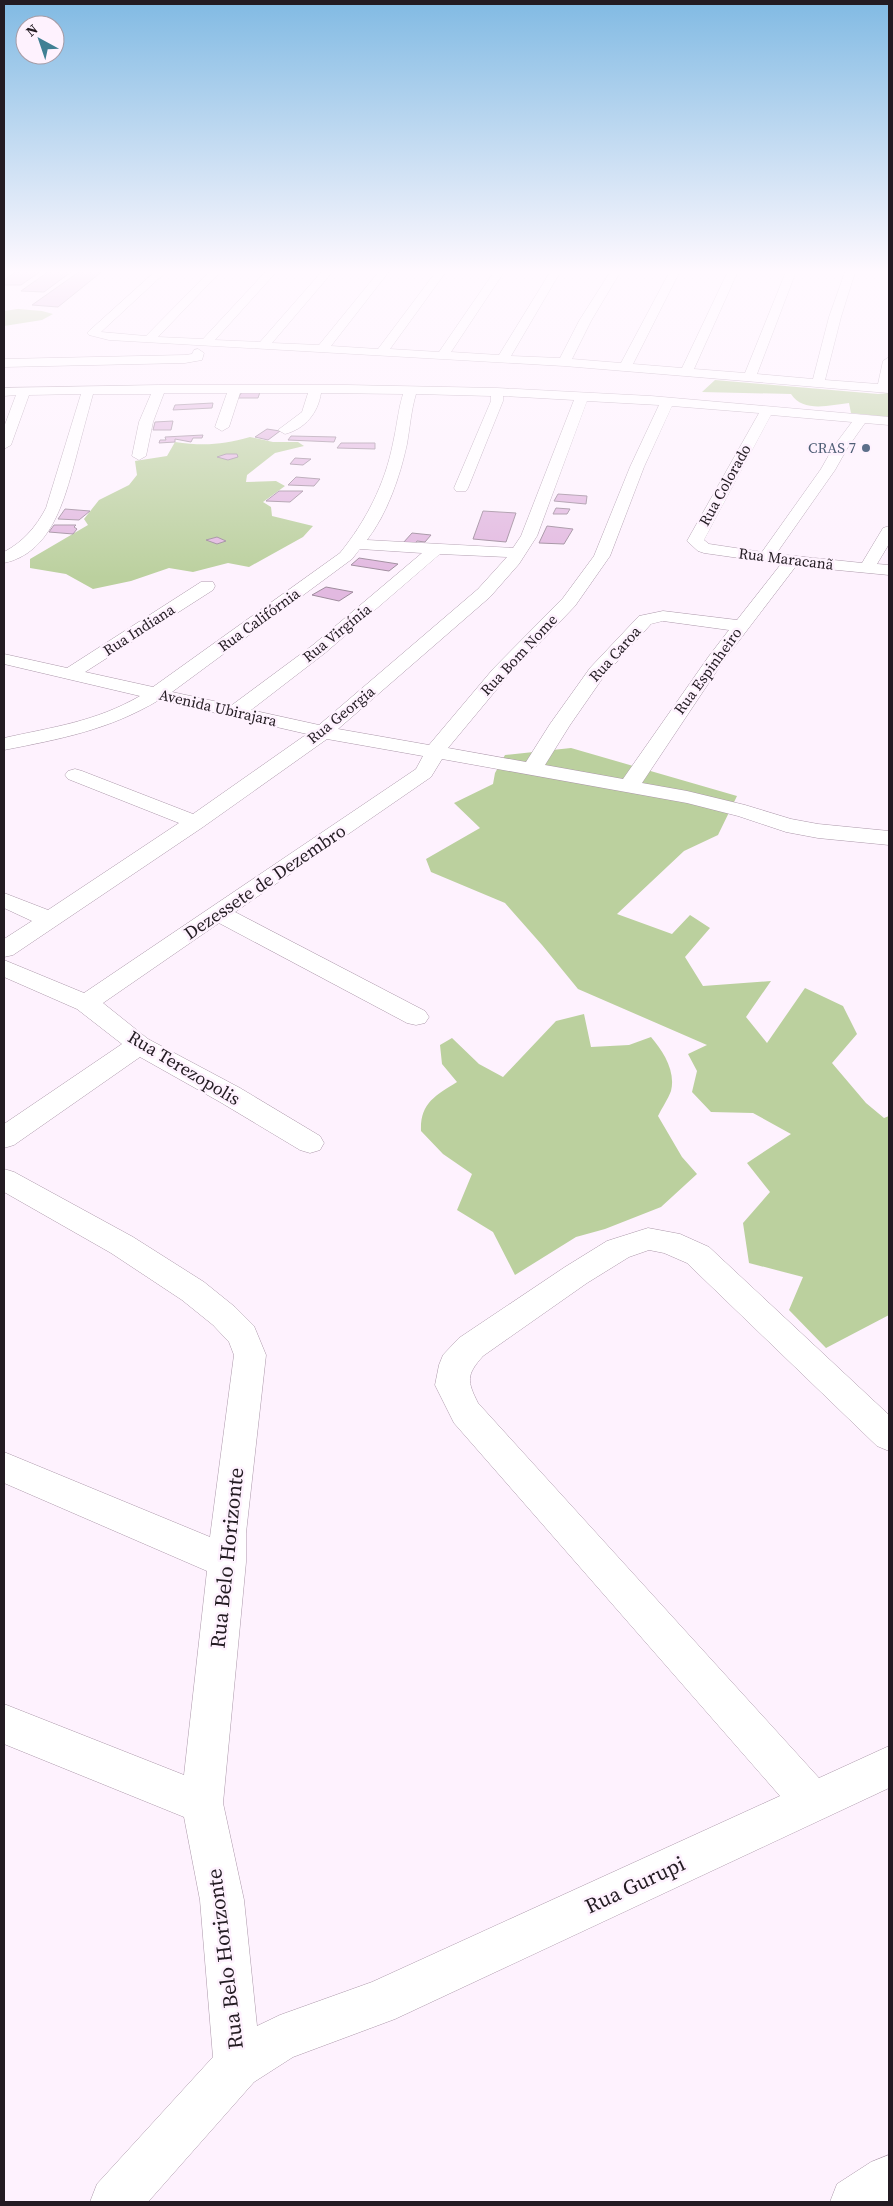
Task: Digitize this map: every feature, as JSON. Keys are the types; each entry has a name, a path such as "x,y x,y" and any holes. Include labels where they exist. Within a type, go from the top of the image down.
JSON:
{"street":[{"path":"688,372 886,388 888,372"},
{"path":"750,377 752,372"},
{"path":"818,383 821,372"},
{"path":"689,404 707,373"},
{"path":"139,456 146,422 159,389"},
{"path":"4,392 159,389 497,392 667,402 889,420"},
{"path":"4,558 22,549 44,527 54,508 88,390"},
{"path":"222,427 235,390"},
{"path":"285,430 306,418 313,407 315,390"},
{"name":"Rua Califórnia","path":"4,744 59,734 95,724 130,710 158,693 340,561 365,532 385,494 400,444 404,412 411,390"},
{"path":"4,445 24,391"},
{"path":"461,488 497,401 497,392"},
{"name":"Rua Georgia","path":"4,950 195,822 323,732 484,593 518,553 529,536 582,396"},
{"name":"Rua Bom Nome","path":"434,752 500,673 569,602 602,556 637,467 667,402"},
{"name":"Rua Colorado","path":"698,533 767,410"},
{"path":"766,557 828,470 841,446 862,418"},
{"path":"889,531 877,569 889,584"},
{"name":"Rua Maracanã","path":"698,533 695,541 704,548 792,561 877,569"},
{"path":"355,544 435,550 453,548 518,553"},
{"name":"Rua Virgínia","path":"236,712 319,649 435,550"},
{"name":"Rua Espinheiro","path":"629,786 690,695 792,561"},
{"name":"Rua Indiana","path":"71,673 207,586"},
{"name":"Rua Caroa","path":"532,769 597,672 645,620 663,616 741,626"},
{"name":"Avenida Ubirajara","path":"4,659 323,732 702,800 786,825 818,831 887,833"},
{"name":"Dezessete de Dezembro","path":"86,1003 406,787 424,773 431,762 434,752"},
{"path":"75,775 195,822"},
{"path":"4,900 48,919"},
{"path":"218,913 416,1017"},
{"name":"Rua Terezopolis","path":"4,968 86,1003 138,1045 230,1095 310,1143"},
{"path":"4,1138 138,1045"},
{"name":"Rua Belo Horizonte","path":"4,1179 122,1245 193,1291 224,1316 243,1335 250,1355 228,1534 227,1562 202,1803 222,1900 237,2065"},
{"path":"814,1803 466,1413 452,1385 455,1366 470,1347 576,1275 618,1249 648,1239 669,1242 698,1255 889,1436"},
{"path":"4,1467 227,1562"},
{"path":"4,1724 202,1803"},
{"name":"Rua Gurupi","path":"115,2202 237,2065 280,2038 379,2003 889,1767"},
{"path":"854,2202 889,2180"}],"green space":[{"path":"715,380 878,394 889,393 889,417 851,413 849,403 810,406 802,404 791,394 702,392"},
{"path":"250,437 273,442 298,442 304,446 275,453 247,475 246,482 276,481 285,486 263,502 271,507 272,516 313,526 303,537 249,567 228,563 193,572 169,568 131,581 93,589 66,574 30,568 30,559 88,525 84,519 99,500 129,485 137,475 135,461 167,456 175,442 212,444"},
{"path":"571,748 737,796 718,835 684,851 617,914 672,934 690,915 710,928 685,957 703,986 771,981 746,1017 767,1043 805,988 843,1006 857,1034 832,1063 866,1103 884,1118 889,1116 889,1315 826,1348 789,1310 803,1277 749,1263 743,1223 770,1192 747,1163 791,1134 753,1113 711,1112 692,1092 697,1071 688,1054 707,1045 578,989 505,903 431,872 426,859 480,828 454,803 493,784 495,773 505,755"},
{"path":"584,1014 591,1047 629,1045 651,1037 660,1049 670,1069 672,1084 670,1094 658,1116 682,1157 697,1174 661,1207 605,1229 576,1237 515,1275 493,1232 457,1210 472,1174 443,1154 421,1131 423,1113 430,1101 457,1082 442,1064 440,1045 452,1038 479,1064 503,1077 556,1021"}],"building":[{"path":"242,392 260,392 258,398 238,398"},
{"path":"213,403 212,408 173,410 175,405"},
{"path":"173,421 171,430 153,430 155,422"},
{"path":"267,429 280,431 268,440 255,437"},
{"path":"203,435 202,438 193,438 191,442 175,439 175,442 159,443 160,440 166,440 165,437"},
{"path":"291,436 336,437 334,442 288,440"},
{"path":"341,443 375,443 375,449 337,448"},
{"path":"226,454 237,454 238,457 228,460 217,457"},
{"path":"295,458 311,459 303,465 290,464"},
{"path":"296,477 320,479 314,486 288,485"},
{"path":"279,491 303,491 290,502 266,501"},
{"path":"558,494 587,496 586,504 554,501"},
{"path":"556,508 570,509 567,514 553,514"},
{"path":"65,509 90,511 79,520 58,519"},
{"path":"483,511 516,513 506,542 473,539"},
{"path":"54,525 76,525 74,527 77,529 73,534 49,532"},
{"path":"547,526 573,529 564,544 539,543"},
{"path":"412,533 431,535 425,542 417,541 415,544 403,543"},
{"path":"217,537 226,541 217,544 206,540"},
{"path":"359,558 398,564 389,571 351,565"},
{"path":"326,587 353,592 339,601 312,595"}],"place":[{"name":"CRAS 7","path":"866,448"}]}
